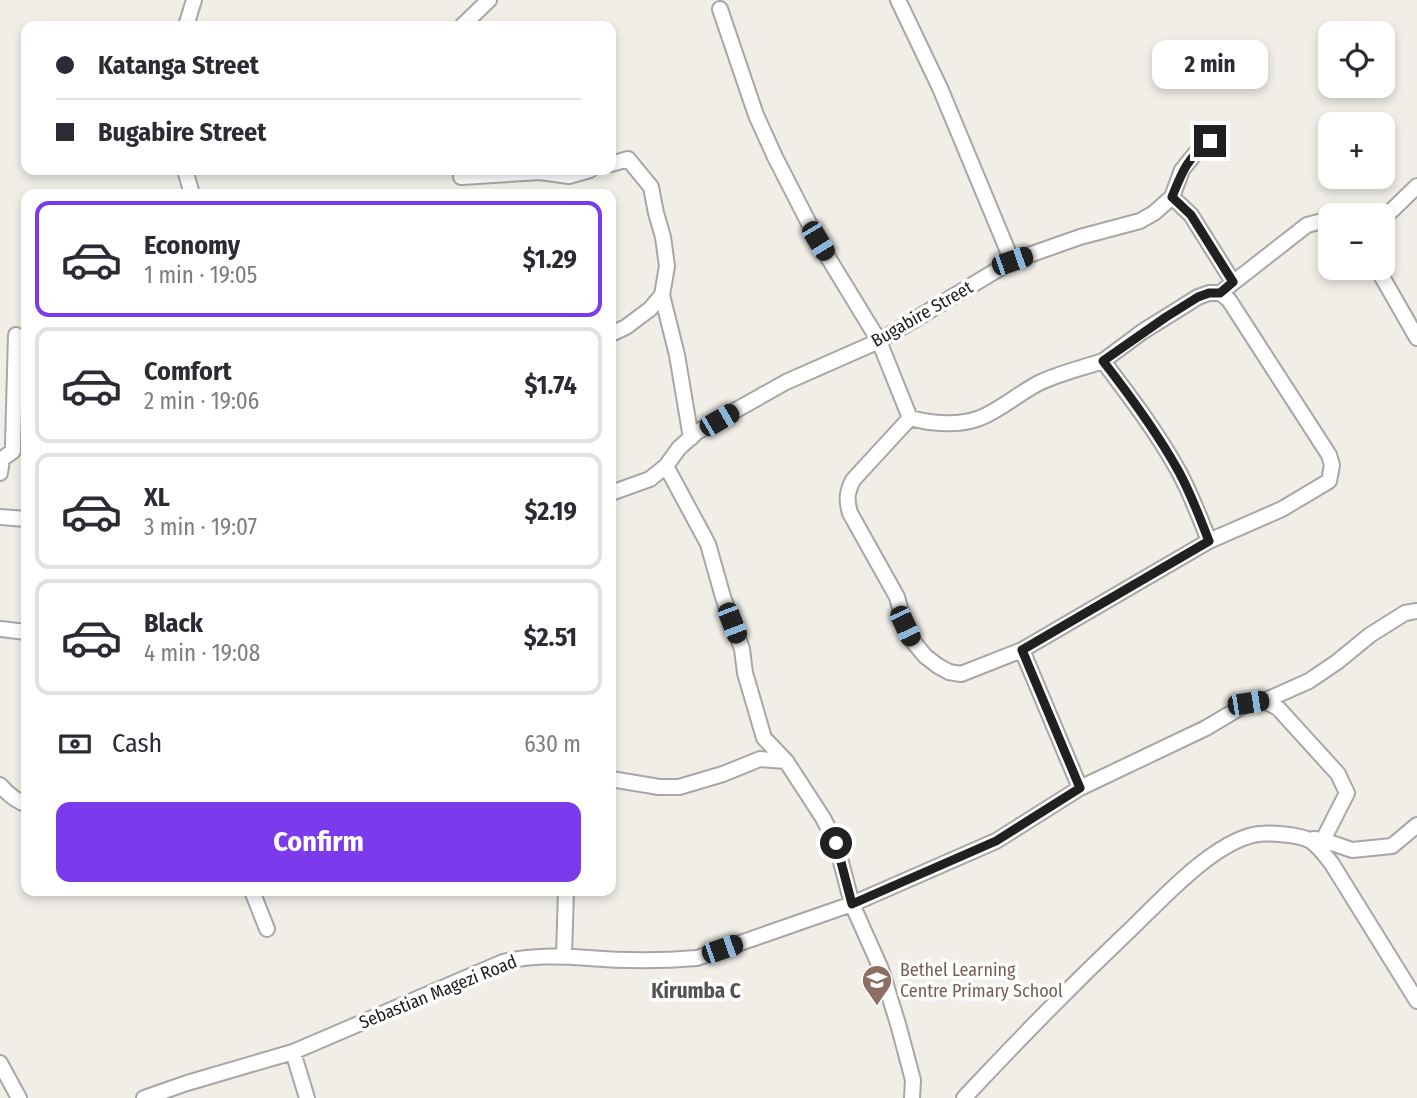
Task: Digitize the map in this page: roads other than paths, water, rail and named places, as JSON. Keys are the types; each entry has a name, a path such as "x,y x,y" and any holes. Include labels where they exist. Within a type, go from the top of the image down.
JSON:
{"street":[{"path":"188,21 194,0"},
{"path":"467,21 489,0"},
{"path":"898,0 940,88 1012,261"},
{"path":"720,9 757,115 775,157 818,241 879,341 911,418"},
{"name":"Bugabire Street","path":"616,492 650,479 666,466 697,432 786,382 879,341 1012,261 1080,237 1140,221 1154,213 1172,197 1182,170 1198,150 1221,131"},
{"path":"616,163 628,159 651,187 667,266 662,295 677,355 691,438"},
{"path":"461,177 493,175"},
{"path":"1395,207 1417,186"},
{"path":"1172,197 1191,215 1233,282"},
{"path":"1220,293 1307,225 1318,222"},
{"path":"1384,280 1417,338"},
{"path":"1220,293 1229,300 1329,455 1332,465 1329,481 1282,509 1209,541 1022,650 961,674 938,666 925,656 912,640 897,597 846,502 853,480 911,418 934,423 970,421 981,417 1041,382 1103,361 1142,332 1198,297 1220,293"},
{"path":"616,332 650,309 662,295"},
{"path":"0,473 2,459 13,451 16,335"},
{"path":"1103,361 1166,449 1181,475 1209,541"},
{"path":"666,466 708,544 742,649 745,673 764,738 760,759"},
{"path":"0,517 21,519"},
{"name":"Sebastian Magezi Road","path":"144,1098 293,1052 503,962 522,957 564,955 590,958 697,958 852,904 996,841 1080,788 1206,728 1248,703 1264,701 1309,681 1370,635 1405,613 1417,611"},
{"path":"0,629 21,631"},
{"path":"1022,650 1080,788"},
{"path":"1264,701 1278,708 1338,774 1347,793 1316,839"},
{"path":"764,738 786,761 836,843 852,904 881,969 898,1024 913,1080 912,1098"},
{"path":"616,780 659,787 679,787 760,759 786,761"},
{"path":"0,785 21,803"},
{"path":"964,1098 1087,971 1207,859 1237,841 1255,834 1281,834 1316,839 1352,850 1392,846 1417,825"},
{"path":"1316,839 1417,1001"},
{"path":"254,896 267,929"},
{"path":"564,955 566,896"},
{"path":"293,1052 307,1098"},
{"path":"0,1063 19,1098"}],"place":[{"name":"Bethel Learning Centre Primary School","path":"877,1007"}],"district":[{"name":"Kirumba C","path":"696,991"}]}
